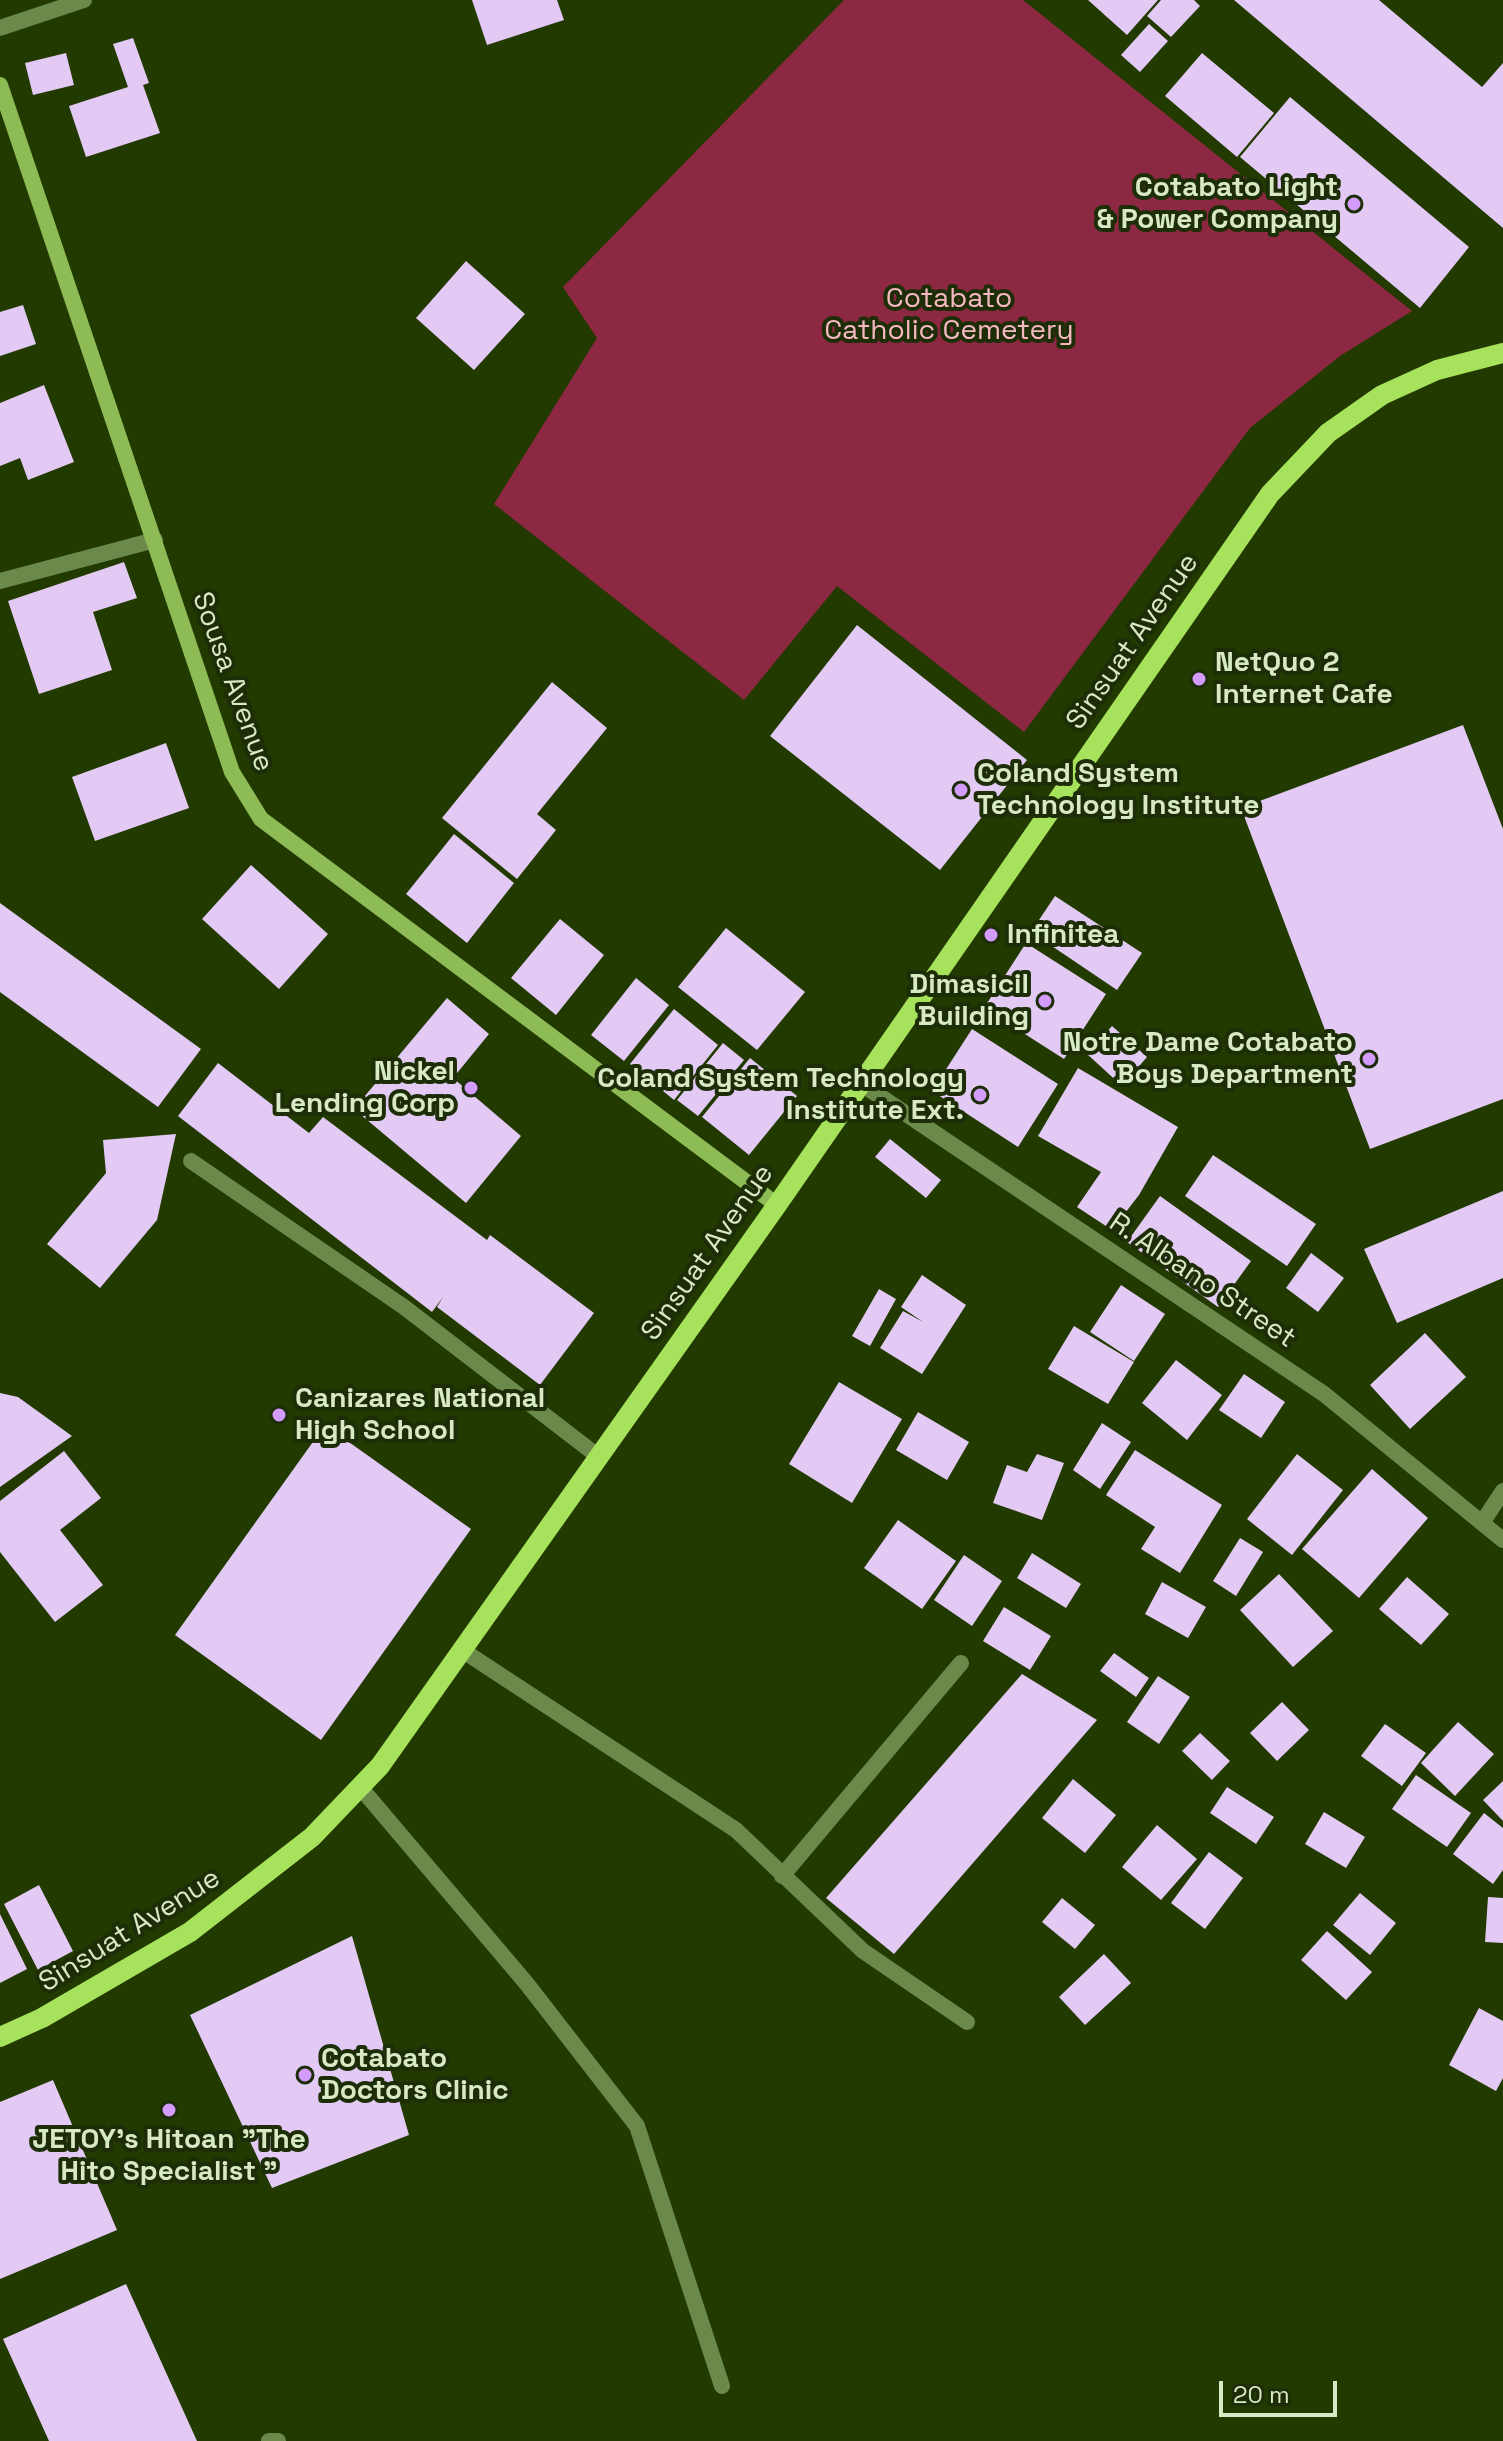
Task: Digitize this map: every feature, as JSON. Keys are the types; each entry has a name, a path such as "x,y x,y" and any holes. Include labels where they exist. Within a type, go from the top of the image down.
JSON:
{"main road":[{"name":"Sinsuat Avenue","path":"0,2037 42,2018 190,1932 312,1837 380,1766 777,1205 1270,494 1328,433 1382,395 1437,370 1503,353"}],"street":[{"path":"0,28 84,0"},
{"name":"Sousa Avenue","path":"0,85 232,772 261,819 777,1205"},
{"path":"0,581 155,540"},
{"name":"R. Albano Street","path":"860,1083 1324,1394 1503,1540"},
{"path":"191,1161 404,1307 599,1457"},
{"path":"1482,1523 1503,1491"},
{"path":"462,1650 736,1830 863,1951 967,2022"},
{"path":"782,1876 961,1663"},
{"path":"360,1787 527,1984 637,2126 722,2386"},
{"path":"269,2441 278,2441"}],"green space":[{"name":"Cotabato Catholic Cemetery","path":"844,0 1023,0 1412,311 1340,356 1250,428 1024,732 837,586 744,700 494,504 597,338 563,287"}],"building":[{"path":"472,0 557,0 564,20 487,45"},
{"path":"1088,0 1158,0 1127,35"},
{"path":"1161,0 1194,0 1200,6 1171,37 1147,16"},
{"path":"1234,0 1379,0 1482,87 1503,63 1503,228"},
{"path":"1149,24 1168,41 1140,72 1121,55"},
{"path":"133,38 149,83 143,85 160,133 86,157 69,106 128,87 113,44"},
{"path":"66,53 74,85 33,95 25,63"},
{"path":"1202,53 1274,113 1237,157 1165,96"},
{"path":"1290,97 1469,247 1420,308 1240,157"},
{"path":"466,261 525,314 474,370 416,318"},
{"path":"23,305 36,344 0,356 0,312"},
{"path":"44,385 74,462 28,480 20,458 0,466 0,403"},
{"path":"124,562 137,598 93,612 112,670 39,694 8,601"},
{"path":"857,625 1027,760 940,870 770,736"},
{"path":"552,682 607,728 537,814 556,830 517,879 442,818"},
{"path":"1463,725 1503,829 1503,1099 1370,1149 1241,808"},
{"path":"166,743 189,808 95,841 72,777"},
{"path":"454,834 514,883 467,943 406,894"},
{"path":"251,865 328,934 279,989 202,919"},
{"path":"1055,896 1142,953 1117,990 1031,932"},
{"path":"0,903 201,1049 158,1107 0,992"},
{"path":"560,919 604,955 556,1015 511,978"},
{"path":"726,928 805,992 757,1050 678,987"},
{"name":"Dimasicil Building","path":"1026,943 1106,994 1064,1059 984,1008"},
{"path":"636,978 669,1005 624,1061 591,1035"},
{"path":"447,998 489,1034 453,1078 521,1136 466,1203 354,1109"},
{"path":"674,1009 718,1045 674,1100 630,1064"},
{"path":"1112,1026 1147,1057 1122,1086 1087,1054"},
{"path":"972,1029 1058,1084 1018,1147 932,1091"},
{"path":"723,1043 744,1060 698,1116 677,1100"},
{"path":"750,1058 797,1096 749,1155 702,1117"},
{"path":"218,1063 309,1133 323,1117 487,1240 490,1235 594,1313 540,1385 437,1307 443,1297 432,1312 178,1116"},
{"path":"1078,1068 1178,1127 1139,1195 1112,1230 1077,1207 1101,1172 1038,1136"},
{"path":"176,1134 157,1220 100,1288 47,1244 106,1173 103,1140"},
{"path":"890,1139 941,1180 926,1198 875,1157"},
{"path":"1213,1155 1316,1224 1287,1266 1185,1196"},
{"path":"1503,1191 1503,1278 1397,1323 1364,1249"},
{"path":"1160,1196 1251,1261 1218,1307 1127,1242"},
{"path":"1311,1253 1344,1278 1318,1312 1286,1288"},
{"path":"922,1275 966,1305 922,1374 880,1348 903,1311 923,1322 901,1307"},
{"path":"1121,1285 1165,1314 1134,1361 1090,1332"},
{"path":"879,1289 896,1299 870,1346 852,1336"},
{"path":"1074,1326 1134,1362 1108,1404 1048,1369"},
{"path":"1425,1333 1466,1377 1410,1429 1370,1385"},
{"path":"1176,1360 1222,1395 1187,1440 1142,1403"},
{"path":"1244,1374 1285,1402 1261,1438 1219,1410"},
{"path":"839,1382 902,1419 852,1503 789,1464"},
{"path":"0,1393 18,1397 72,1436 0,1487"},
{"path":"918,1412 969,1442 947,1480 896,1450"},
{"path":"1102,1423 1131,1442 1100,1489 1073,1470"},
{"path":"325,1425 471,1529 321,1740 175,1635"},
{"path":"1135,1450 1222,1505 1180,1573 1141,1549 1155,1527 1106,1495"},
{"path":"64,1451 101,1498 60,1530 103,1585 55,1622 0,1552 0,1501"},
{"path":"1037,1454 1064,1463 1042,1520 993,1503 1007,1465 1027,1472"},
{"path":"1297,1454 1343,1490 1292,1555 1247,1519"},
{"path":"1372,1469 1428,1518 1359,1598 1302,1549"},
{"path":"898,1520 956,1561 922,1609 864,1568"},
{"path":"1240,1538 1263,1552 1236,1596 1213,1581"},
{"path":"1032,1553 1081,1584 1066,1608 1017,1578"},
{"path":"964,1555 1002,1581 972,1626 934,1600"},
{"path":"1279,1574 1333,1631 1293,1667 1240,1610"},
{"path":"1407,1577 1449,1614 1421,1645 1379,1609"},
{"path":"1162,1582 1206,1607 1188,1638 1145,1614"},
{"path":"1004,1607 1051,1636 1030,1670 983,1641"},
{"path":"1114,1653 1149,1678 1136,1697 1100,1671"},
{"path":"1022,1674 1097,1720 894,1954 826,1898"},
{"path":"1158,1676 1190,1697 1159,1744 1127,1722"},
{"path":"1282,1702 1309,1730 1277,1761 1250,1733"},
{"path":"1458,1722 1494,1754 1455,1796 1421,1763"},
{"path":"1385,1724 1426,1753 1402,1786 1361,1756"},
{"path":"1200,1733 1230,1761 1212,1780 1182,1751"},
{"path":"1416,1775 1471,1813 1447,1847 1392,1809"},
{"path":"1073,1779 1116,1815 1085,1853 1042,1818"},
{"path":"1503,1781 1503,1821 1483,1800"},
{"path":"1227,1787 1274,1817 1256,1844 1210,1813"},
{"path":"1324,1812 1365,1837 1346,1868 1305,1844"},
{"path":"1484,1813 1503,1828 1503,1870 1493,1884 1453,1854"},
{"path":"1157,1825 1197,1859 1161,1900 1122,1867"},
{"path":"1209,1852 1243,1878 1205,1929 1171,1903"},
{"path":"39,1885 73,1951 38,1970 4,1904"},
{"path":"1360,1893 1396,1923 1370,1955 1333,1925"},
{"path":"1488,1897 1503,1898 1503,1943 1485,1942"},
{"path":"1062,1898 1095,1925 1075,1949 1042,1922"},
{"path":"0,1914 27,1969 0,1983"},
{"path":"1327,1931 1372,1972 1346,2000 1301,1960"},
{"name":"Cotabato Doctors Clinic","path":"352,1936 409,2135 272,2188 190,2015"},
{"path":"1104,1954 1131,1983 1085,2025 1059,1997"},
{"path":"1479,2008 1503,2021 1503,2078 1496,2091 1449,2065"},
{"path":"53,2080 117,2230 0,2279 0,2102"},
{"path":"126,2284 197,2441 49,2441 3,2339"}],"place":[{"name":"Cotabato Light & Power Company","path":"1354,204"},
{"name":"NetQuo 2 Internet Cafe","path":"1199,679"},
{"name":"Coland System Technology Institute","path":"961,790"},
{"name":"Infinitea","path":"991,935"},
{"name":"Dimasicil Building","path":"1045,1001"},
{"name":"Notre Dame Cotabato Boys Department","path":"1369,1059"},
{"name":"Nickel Lending Corp","path":"471,1088"},
{"name":"Coland System Technology Institute Ext.","path":"980,1095"},
{"name":"Canizares National High School","path":"279,1415"},
{"name":"Cotabato Doctors Clinic","path":"305,2075"},
{"name":"JETOY's Hitoan \"The Hito Specialist \"","path":"169,2110"}]}
